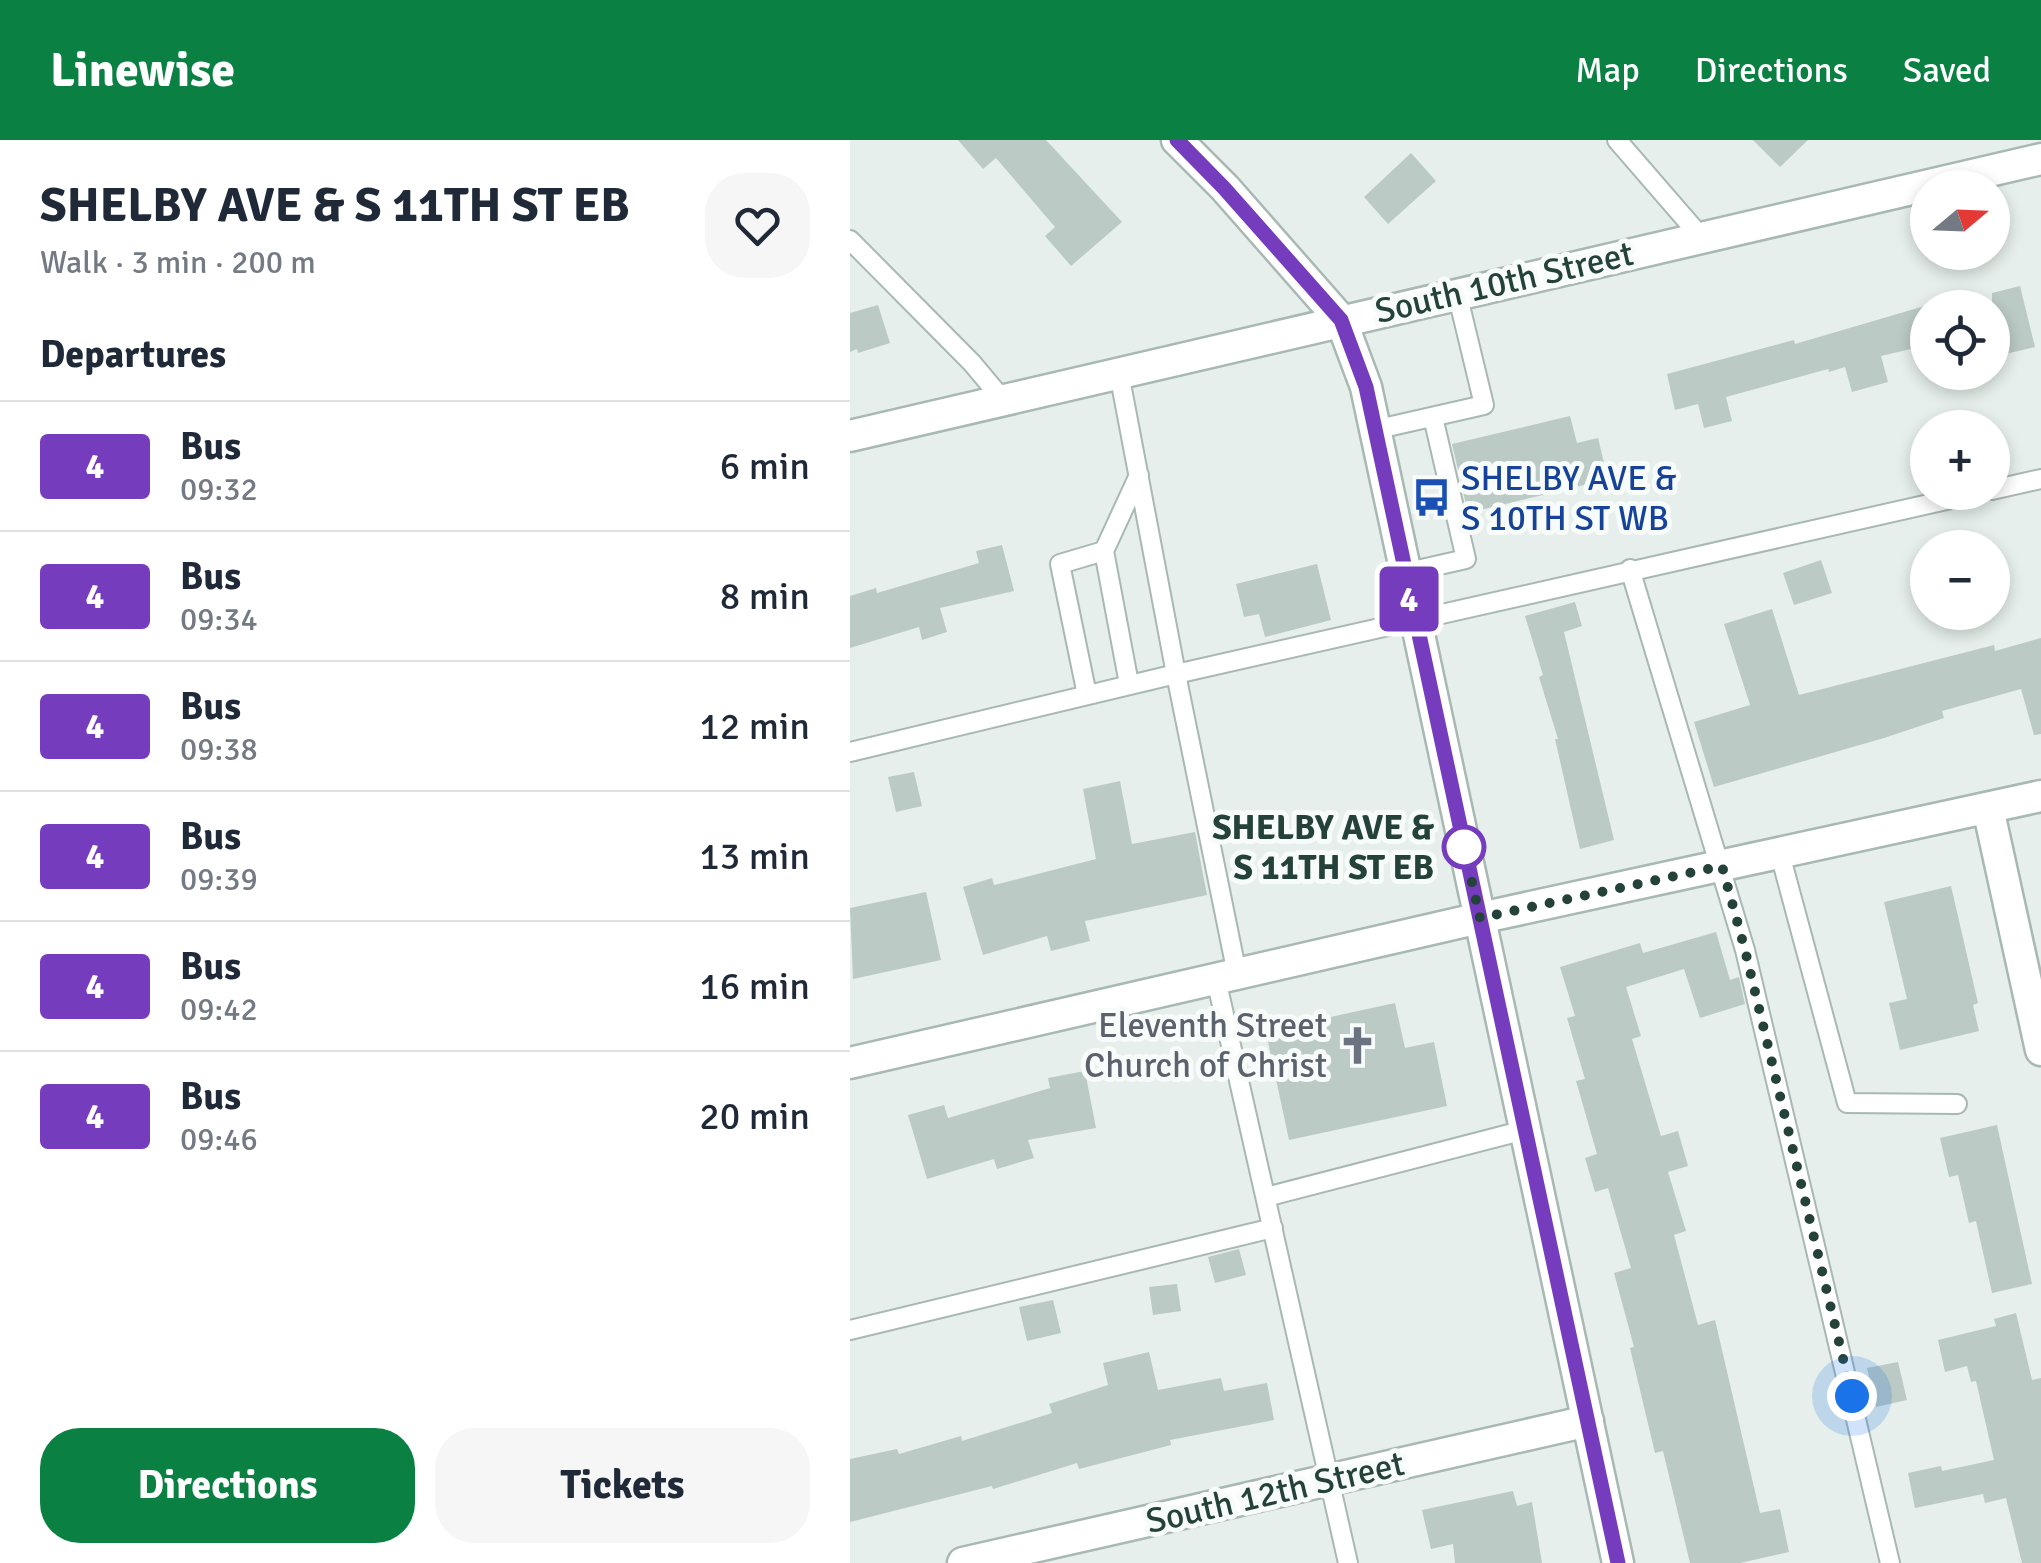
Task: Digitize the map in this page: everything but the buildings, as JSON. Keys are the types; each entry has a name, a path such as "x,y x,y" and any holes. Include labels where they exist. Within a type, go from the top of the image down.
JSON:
{"street":[{"path":"1177,140 1341,320 1366,387 1618,1563"},
{"name":"South 10th Street","path":"850,436 1702,237 2024,154"},
{"path":"850,1063 1480,918 2041,796"},
{"path":"1988,808 2039,1035"},
{"name":"South 12th Street","path":"963,1563 1588,1421"}],"lane":[{"path":"1617,140 1702,237"},
{"path":"850,240 972,363 1003,400"},
{"path":"1374,430 1484,406 1458,293"},
{"path":"1119,372 1176,674 1266,1197 1348,1563"},
{"path":"1404,573 1466,559 1433,417"},
{"path":"1129,684 1104,552 1139,474"},
{"path":"2010,486 2041,480"},
{"path":"850,752 1129,684 1910,508"},
{"path":"1086,695 1060,564 1104,552"},
{"path":"1630,570 1722,866 1750,970 1890,1563"},
{"path":"1780,854 1847,1103 1957,1104"},
{"path":"1266,1197 1526,1130"},
{"path":"850,1330 1273,1228"}],"bus line":[{"name":"4","path":"1177,140 1341,320 1366,387 1618,1563"}],"place":[{"name":"SHELBY AVE & S 10TH ST WB","path":"1431,498"},
{"name":"SHELBY AVE & S 11TH ST EB","path":"1464,847"},
{"name":"Eleventh Street Church of Christ","path":"1357,1045"}],"route":[{"path":"1464,847 1480,918 1722,866 1852,1396"}]}
